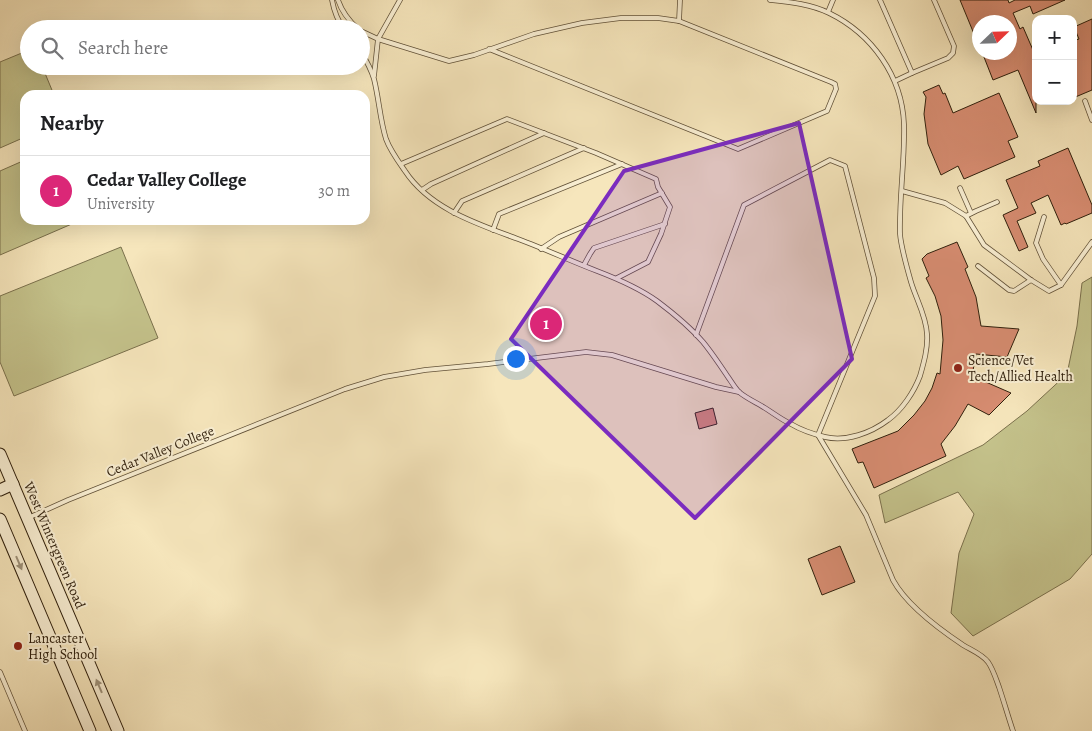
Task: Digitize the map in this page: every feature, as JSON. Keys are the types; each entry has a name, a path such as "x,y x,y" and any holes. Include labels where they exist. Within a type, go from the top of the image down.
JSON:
{"main road":[{"name":"West Wintergreen Road","path":"0,454 118,731"},
{"path":"0,490 13,484"},
{"path":"0,518 90,731"}],"lane":[{"path":"332,0 338,20"},
{"path":"338,0 349,20"},
{"name":"Cedar Valley College","path":"374,79 378,39 400,0"},
{"path":"678,21 680,0"},
{"name":"Cedar Valley College","path":"28,519 78,496 345,389 384,377 425,370 586,352 612,355 716,387 739,392 790,424 829,438 842,439 880,426 903,405 918,381 925,358 927,334 925,319 911,282 900,238 904,122 900,96 888,66 854,27 828,12 801,3 770,0"},
{"path":"828,12 833,0"},
{"path":"880,0 912,73"},
{"path":"895,81 948,58 953,53 954,46 934,0"},
{"path":"370,35 449,61 474,55 489,49 534,34 582,23 621,18 658,18 678,21 831,82 835,84 836,89 828,111 738,148 489,49"},
{"name":"Cedar Valley College","path":"370,69 374,79 387,141 406,174 422,190 446,209 493,230 617,278 656,300 702,341 739,392"},
{"path":"1085,101 1092,120"},
{"path":"401,164 507,119 584,148 656,179 670,207 662,234 648,262 617,278"},
{"path":"422,190 431,184 545,133"},
{"path":"454,212 462,201 584,148"},
{"path":"696,335 744,205 830,160 846,166 874,278 875,296 818,435 866,515 897,587 908,601 937,626 988,662 994,674 1013,731"},
{"path":"493,230 499,214 622,164"},
{"path":"960,188 971,213"},
{"path":"902,191 944,203 966,216 984,245 1049,291 1061,284 1092,242"},
{"path":"541,248 559,237 662,193"},
{"path":"966,216 997,202"},
{"path":"1044,217 1036,243 1043,259 1061,284"},
{"path":"584,265 594,248 665,224"},
{"path":"978,266 1009,290 1014,291 1031,280"},
{"path":"0,672 25,731"}],"highlighted area":[{"path":"799,123 852,359 695,518 511,339 624,171"}],"shaded area":[{"path":"20,54 20,75 46,75 52,90 20,90 20,139 0,148 0,62"},
{"path":"20,162 20,225 69,225 0,255 0,171"},
{"path":"121,247 158,338 14,396 0,362 0,296"},
{"path":"1092,277 1092,554 1070,579 973,636 951,613 959,553 974,514 958,492 885,523 879,495 983,445 1027,411 1067,374 1077,326 1082,283"}],"building":[{"path":"960,0 1008,0 1009,3 1015,0 1065,0 1033,14 1030,6 1013,13 1014,15 972,15 972,29"},
{"path":"1092,19 1092,90 1077,96 1077,40 1079,39 1077,26"},
{"path":"1017,22 1020,29 1023,27 1032,48 1032,103 1018,70 993,80 985,60 1017,60"},
{"path":"939,85 943,94 945,93 953,113 999,93 1018,137 1008,141 1015,157 964,179 958,166 941,175 928,144 924,114 926,97 923,92"},
{"path":"1068,148 1092,205 1092,213 1061,225 1048,195 1031,203 1036,213 1017,221 1028,247 1019,251 1003,215 1018,208 1006,180 1040,166 1038,161"},
{"name":"Science/Vet Tech/Allied Health","path":"957,242 968,267 965,269 976,297 981,326 1019,329 1007,357 976,354 972,376 1011,393 989,415 968,404 955,426 941,444 946,456 874,488 863,462 858,463 852,449 898,431 925,401 937,373 940,374 943,340 941,316 935,296 926,278 929,276 922,259 927,254"},
{"path":"713,408 717,424 699,429 695,413"},
{"path":"840,546 855,582 822,595 808,559"}],"place":[{"name":"Cedar Valley College","path":"546,324"},
{"name":"Science/Vet Tech/Allied Health","path":"958,368"},
{"name":"Lancaster High School","path":"18,646"}]}
